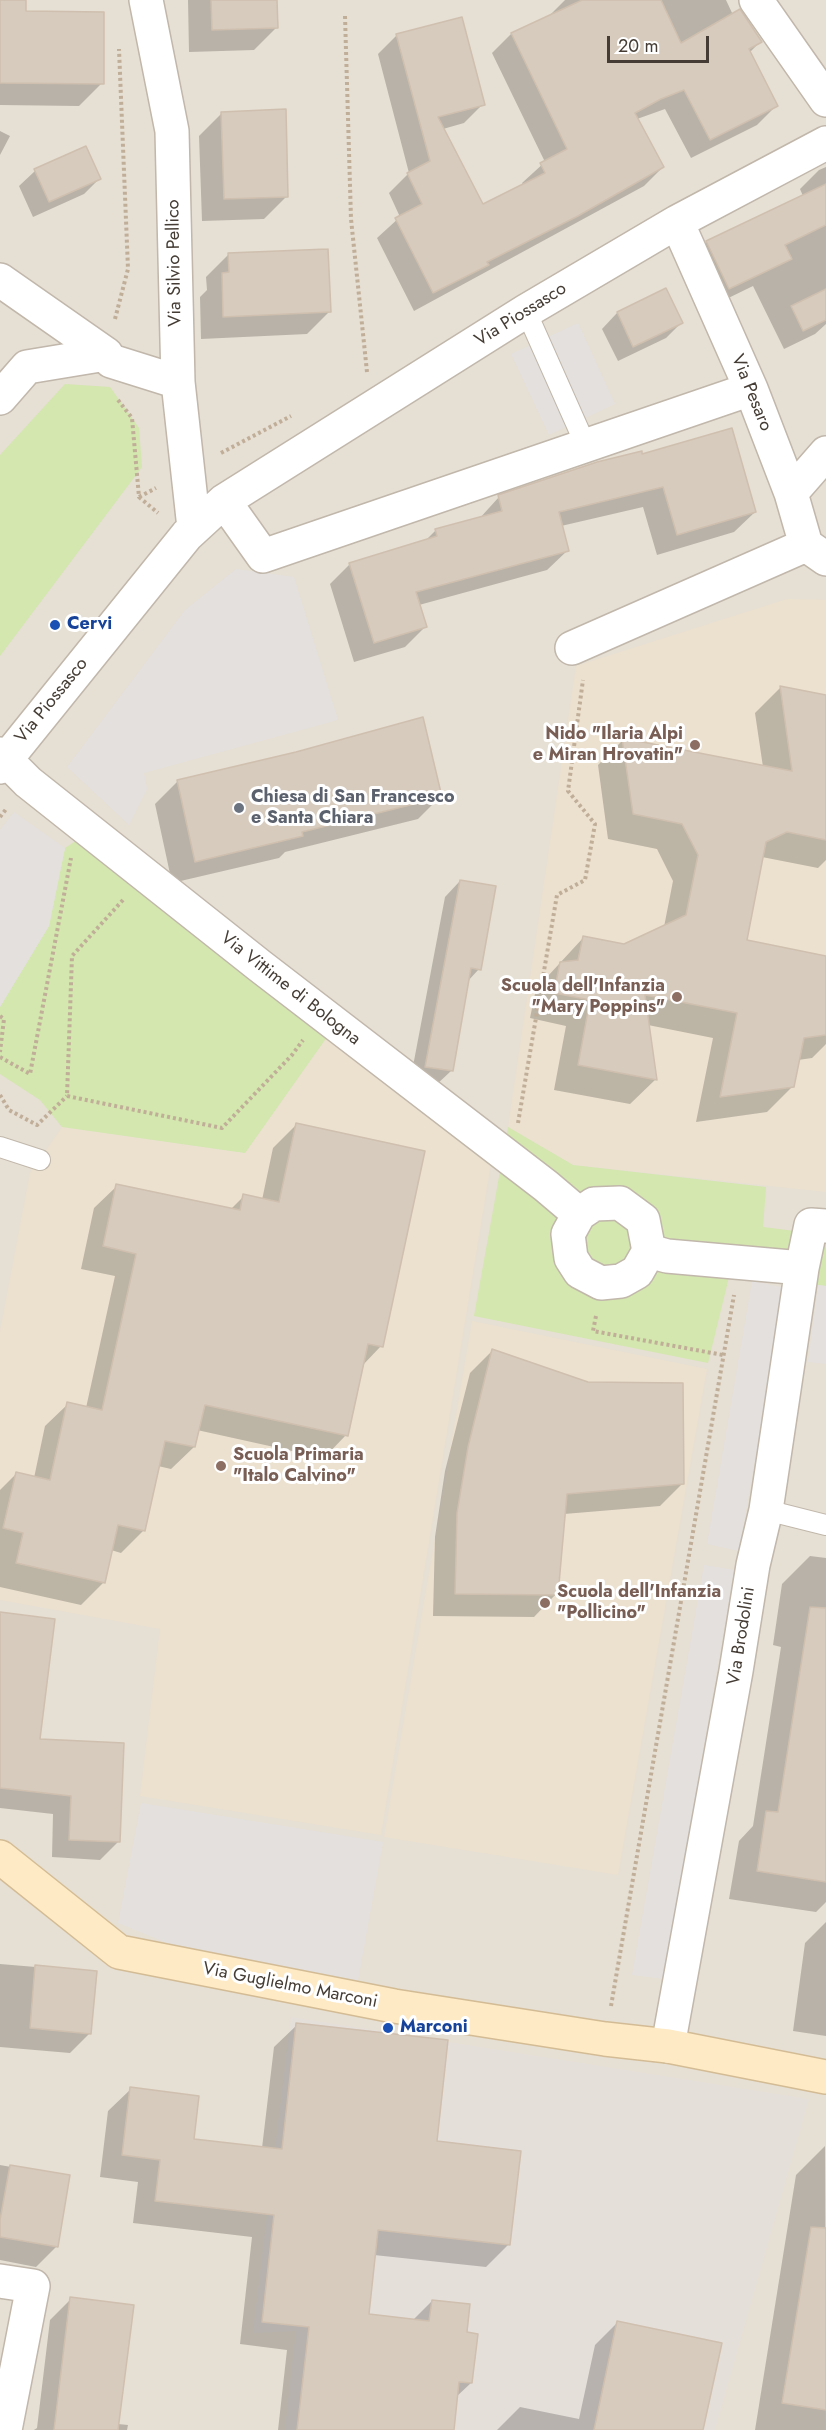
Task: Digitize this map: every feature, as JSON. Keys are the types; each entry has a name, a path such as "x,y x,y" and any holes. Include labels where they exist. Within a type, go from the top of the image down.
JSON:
{"street":[{"name":"Via Silvio Pellico","path":"146,0 172,131 178,382 194,528"},
{"path":"756,0 826,100"},
{"name":"Via Piossasco","path":"2,760 194,528 225,501 526,311 677,222 826,143"},
{"name":"Via Pesaro","path":"677,222 751,389 790,494 816,552"},
{"path":"0,280 108,358 178,382"},
{"path":"0,398 27,367 108,358"},
{"path":"225,501 263,556 751,389"},
{"path":"790,494 826,453"},
{"path":"581,644 816,552"},
{"name":"Via Vittime di Bologna","path":"2,760 579,1214"},
{"path":"620,1203 643,1220 649,1251 637,1272 621,1281 601,1283 580,1272 571,1258 568,1234 579,1214 594,1204 620,1203"},
{"name":"Via Brodolini","path":"668,2046 753,1565 766,1510 802,1268 819,1226"},
{"path":"649,1251 667,1256 802,1268"},
{"name":"Via Guglielmo Marconi","path":"0,1857 119,1952 394,2006 605,2039 668,2046 826,2077"},
{"path":"0,2281 33,2286 5,2430"}],"lane":[{"path":"526,311 586,446"},
{"path":"0,1147 40,1160"},
{"path":"766,1510 826,1525"}],"path":[{"path":"345,16 351,219 367,374"},
{"path":"119,47 128,269 116,308 108,358 108,387 132,417 138,497"},
{"path":"510,1159 557,895 585,880 594,824 568,791 581,644"},
{"path":"0,1057 30,1074 78,822"},
{"path":"0,1095 9,1110 37,1125 67,1096 72,956 146,875"},
{"path":"67,1096 222,1128 292,1055 322,1014"},
{"path":"0,1017 3,1019 0,1052"},
{"path":"605,2039 740,1262"},
{"path":"601,1283 593,1331 723,1355"}],"shaded area":[{"path":"0,0 826,0 826,2430 0,2430"},
{"path":"578,323 615,404 549,435 511,354"},
{"path":"236,569 294,577 338,720 144,773 147,789 129,825 67,767 185,610"},
{"name":"Scuola dell'Infanzia \"Mary Poppins\"","path":"787,599 826,600 826,1192 573,1165 508,1127 576,666"},
{"path":"14,812 65,848 49,926 0,1007 0,830"},
{"name":"Scuola Primaria \"Italo Calvino\"","path":"327,1037 492,1157 381,1835 140,1796 160,1629 0,1600 0,1331 30,1173 62,1127 245,1153"},
{"path":"752,1281 785,1288 739,1551 707,1544"},
{"path":"818,1285 826,1286 826,1364 808,1362"},
{"name":"Scuola dell'Infanzia \"Pollicino\"","path":"472,1321 707,1369 618,1875 384,1837"},
{"path":"704,1565 734,1570 664,1979 632,1975"},
{"path":"141,1803 383,1842 357,1986 199,1956 118,1923"},
{"path":"291,2017 809,2099 715,2430 285,2430 296,2331 253,2333"}],"green space":[{"path":"65,384 110,387 139,428 142,467 0,656 0,455"},
{"path":"82,837 327,1037 245,1153 62,1127 40,1100 0,1074 0,1007 49,926 65,848"},
{"path":"508,1127 573,1165 766,1187 763,1227 826,1235 826,1286 730,1273 708,1363 474,1316"}],"building":[{"path":"0,0 26,0 26,11 104,12 104,84 0,83"},
{"path":"211,0 277,0 278,28 212,30"},
{"path":"582,0 661,0 681,43 740,9 762,42 749,49 778,106 710,140 684,90 635,113 664,167 578,216 487,262 489,265 433,293 395,218 422,204 407,173 430,161 396,34 462,17 485,105 438,117 483,204 545,173 540,163 567,149 511,33"},
{"path":"286,109 288,197 224,199 221,112"},
{"path":"86,146 101,179 49,202 34,169"},
{"path":"826,184 826,225 785,245 792,259 729,289 706,241"},
{"path":"328,249 331,312 223,317 222,273 229,272 228,253"},
{"path":"666,288 683,323 633,347 617,312"},
{"path":"826,289 826,320 803,331 791,306"},
{"path":"732,428 756,512 677,535 663,487 559,512 569,551 416,592 427,627 374,643 349,563 437,536 435,529 502,511 498,495 597,462 642,451 642,454"},
{"path":"780,686 826,695 826,840 787,832 766,842 747,940 826,956 826,1035 804,1038 794,1087 720,1097 737,1013 645,995 657,1080 578,1065 590,1000 554,993 560,962 578,960 583,936 624,944 686,915 698,855 682,824 633,814 622,738 792,771"},
{"path":"423,717 442,797 302,832 303,836 195,862 177,780 296,752"},
{"path":"460,880 496,886 481,970 471,968 453,1071 425,1067"},
{"path":"296,1123 425,1151 383,1347 368,1344 348,1436 205,1405 195,1447 165,1441 145,1531 118,1525 105,1583 16,1563 23,1533 3,1528 16,1472 50,1480 67,1402 102,1410 136,1254 103,1246 116,1184 240,1210 243,1194 279,1202"},
{"path":"492,1349 588,1382 683,1383 684,1484 567,1494 558,1595 455,1594 457,1513 468,1447"},
{"path":"810,1607 826,1608 826,1882 757,1871 766,1811 778,1812"},
{"path":"0,1612 55,1619 40,1739 124,1743 120,1842 69,1840 71,1796 0,1788"},
{"path":"35,1965 97,1971 91,2034 30,2028"},
{"path":"296,2023 448,2040 437,2141 521,2151 510,2245 378,2230 369,2314 429,2321 432,2300 470,2304 467,2332 478,2334 472,2383 459,2382 454,2430 297,2430 309,2327 262,2322 274,2215 155,2201 160,2160 122,2155 130,2087 199,2096 194,2139 282,2149"},
{"path":"10,2165 70,2175 58,2247 0,2237 0,2220"},
{"path":"811,2227 826,2228 826,2410 782,2403"},
{"path":"70,2297 134,2305 118,2430 54,2430"},
{"path":"617,2321 722,2343 703,2430 594,2430"}],"place":[{"name":"Cervi","path":"55,625"},
{"name":"Nido \"Ilaria Alpi e Miran Hrovatin\"","path":"695,745"},
{"name":"Chiesa di San Francesco e Santa Chiara","path":"239,808"},
{"name":"Scuola dell'Infanzia \"Mary Poppins\"","path":"677,997"},
{"name":"Scuola Primaria \"Italo Calvino\"","path":"221,1466"},
{"name":"Scuola dell'Infanzia \"Pollicino\"","path":"545,1603"},
{"name":"Marconi","path":"388,2028"}]}
